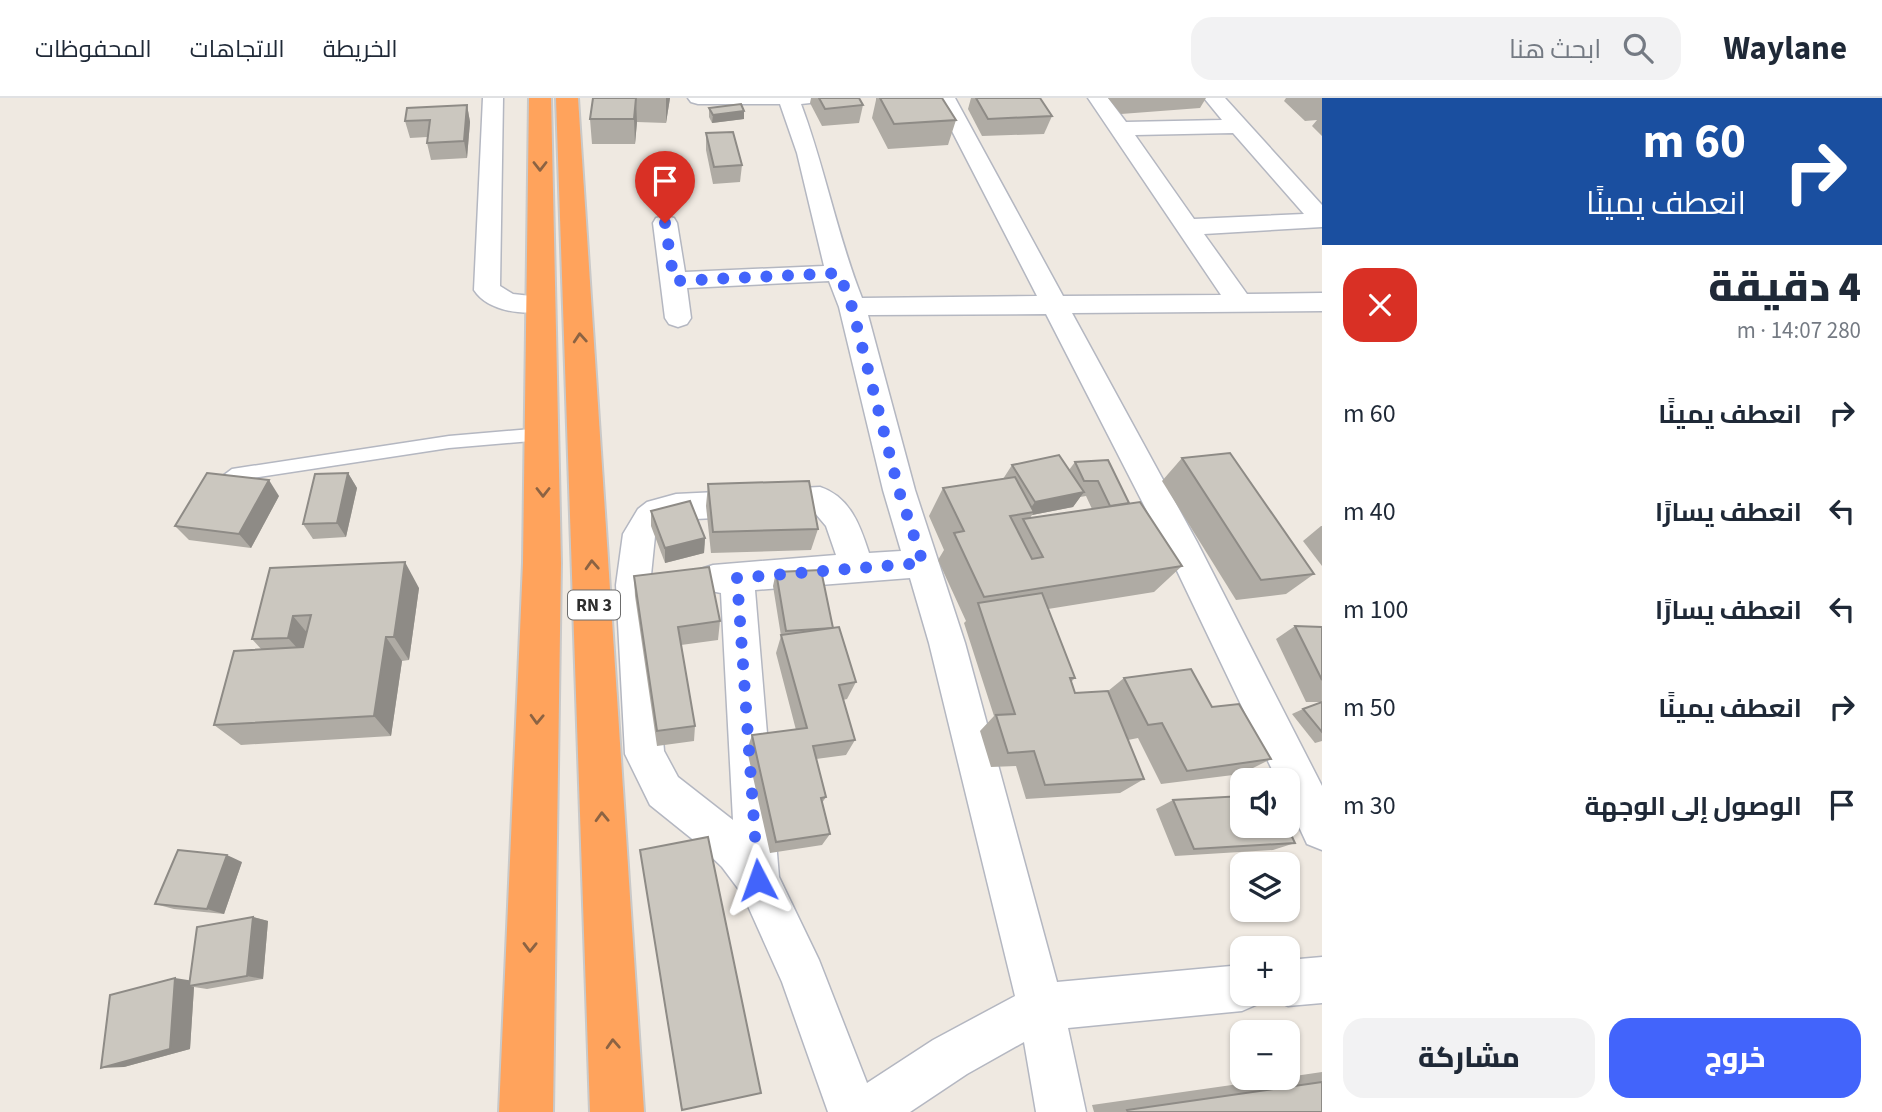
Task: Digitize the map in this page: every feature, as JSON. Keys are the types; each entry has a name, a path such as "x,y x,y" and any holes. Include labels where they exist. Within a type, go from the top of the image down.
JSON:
{"highway":[{"name":"RN 3","path":"526,1112 542,563 540,98"},
{"name":"RN 3","path":"567,98 617,1112"}],"street":[{"path":"493,98 487,290 508,302 540,304"},
{"path":"698,98 812,98"},
{"path":"788,98 808,153 839,273 852,307 899,491 947,643 1041,1007 1061,1112"},
{"path":"945,98 1185,552 1322,828"},
{"path":"1098,98 1190,227 1240,303"},
{"path":"1214,98 1322,219"},
{"path":"1121,129 1240,126"},
{"path":"1190,227 1322,219"},
{"path":"665,223 678,318"},
{"path":"674,281 839,273"},
{"path":"852,307 1322,302"},
{"path":"853,1112 803,976 758,880 711,827 664,791 645,754 659,583 639,534 643,525 659,511 676,507 820,500 830,505 838,514 857,568"},
{"path":"659,583 923,563"},
{"path":"737,578 758,880"},
{"path":"1300,982 1322,980"},
{"path":"866,1112 950,1058 1041,1007 1230,989"}],"lane":[{"path":"232,475 449,442 543,434"}],"building":[{"path":"593,98 636,98 634,119 590,119"},
{"path":"819,98 859,98 863,105 825,109"},
{"path":"880,98 942,98 956,120 894,124"},
{"path":"976,98 1040,98 1052,116 988,119"},
{"path":"741,104 744,111 713,115 709,108"},
{"path":"467,105 464,141 427,143 430,120 405,121 407,108"},
{"path":"733,132 742,165 714,167 706,133"},
{"path":"1230,453 1314,574 1261,580 1182,458"},
{"path":"1059,455 1084,492 1035,502 1012,465"},
{"path":"1108,460 1129,503 1110,506 1098,481 1084,481 1075,462"},
{"path":"207,473 269,480 239,534 175,526"},
{"path":"348,473 337,523 303,524 315,474"},
{"path":"1015,477 1034,512 1010,516 1032,559 1043,557 1023,519 1140,502 1182,566 984,597 954,533 964,531 943,488"},
{"path":"809,481 818,529 713,532 708,484"},
{"path":"690,501 705,538 665,548 651,511"},
{"path":"405,562 394,637 386,637 374,716 214,725 234,651 303,647 311,615 293,616 288,638 252,639 270,568"},
{"path":"709,567 720,621 678,627 695,726 657,731 634,576"},
{"path":"821,570 833,628 786,631 776,572"},
{"path":"1042,593 1075,678 1070,678 1075,693 1108,691 1144,779 1045,785 1034,751 1008,753 996,715 1015,714 978,603"},
{"path":"1295,626 1322,627 1322,680"},
{"path":"839,627 856,682 839,685 855,740 813,746 826,797 821,798 830,834 776,842 752,735 807,728 781,635"},
{"path":"1191,669 1212,707 1239,704 1271,759 1187,771 1162,723 1148,725 1124,678"},
{"path":"1322,702 1322,732 1303,709"},
{"path":"1230,797 1230,838 1293,838 1295,843 1194,849 1173,800"},
{"path":"708,837 761,1093 682,1110 640,850"},
{"path":"178,850 227,855 207,909 155,904"},
{"path":"253,917 247,976 189,986 197,927"},
{"path":"175,978 170,1049 101,1068 110,995"},
{"path":"1322,1082 1322,1112 1127,1110 1266,1090 1300,1090 1300,1085"}],"route":[{"path":"665,223 674,281 839,273 852,307 899,491 923,563 737,578 758,880"}]}
